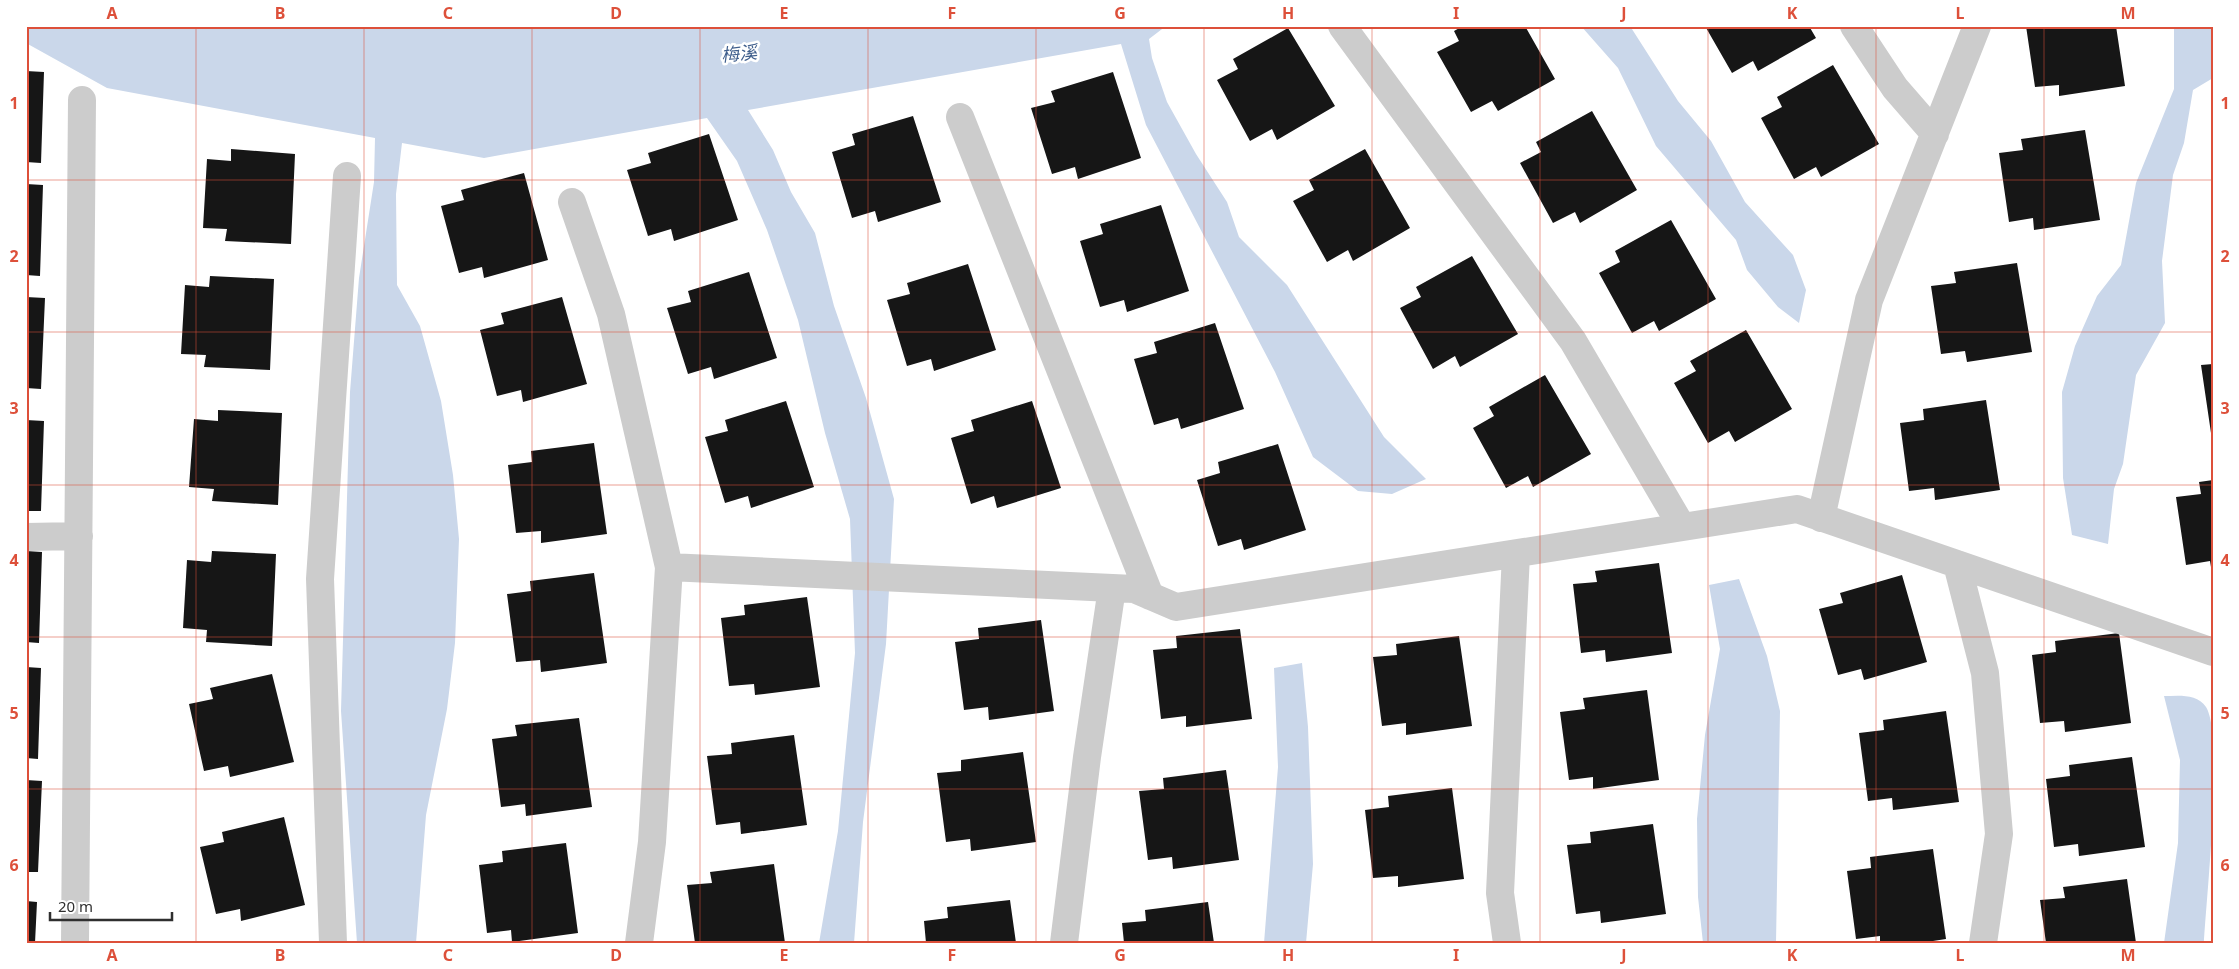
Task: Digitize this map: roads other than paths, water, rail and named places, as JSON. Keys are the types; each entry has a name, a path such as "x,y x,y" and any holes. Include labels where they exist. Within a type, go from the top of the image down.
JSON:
{"street":[{"path":"1342,26 1573,341 1682,527"},
{"path":"1854,26 1895,88 1935,134"},
{"path":"1821,518 1870,300 1977,26"},
{"path":"75,943 82,100"},
{"path":"960,117 1150,596"},
{"path":"333,943 320,579 347,176"},
{"path":"572,202 611,314 669,568 652,842 639,943"},
{"path":"669,568 1134,589 1176,607 1797,509 2213,652"},
{"path":"26,537 78,536"},
{"path":"1507,943 1500,893 1516,554"},
{"path":"1957,564 1985,672 1999,834 1983,943"},
{"path":"1064,943 1087,756 1112,588"}],"water":[{"name":"梅溪","path":"26,26 1166,26 1149,39 1152,58 1167,102 1196,154 1227,202 1239,237 1287,285 1384,437 1426,479 1392,494 1358,491 1313,457 1275,372 1146,125 1121,44 748,110 773,150 791,192 815,233 834,306 866,398 894,499 886,644 863,822 854,943 819,943 838,831 855,653 850,519 825,433 798,320 767,230 737,161 707,118 484,158 402,143 396,194 397,285 420,326 441,401 453,475 459,539 455,643 447,709 426,815 416,943 357,943 341,711 350,392 359,278 374,182 375,138 107,88 26,43"},
{"path":"1581,26 1630,26 1678,101 1711,141 1745,202 1793,255 1806,290 1799,323 1778,307 1747,270 1736,240 1656,146 1618,68"},
{"path":"2176,26 2213,26 2213,78 2193,90 2184,143 2173,175 2162,261 2165,323 2136,375 2123,464 2114,489 2108,544 2072,535 2063,478 2062,392 2075,346 2097,296 2121,265 2136,183 2174,89 2174,28"},
{"path":"1739,579 1767,656 1780,711 1776,943 1703,943 1698,897 1697,819 1705,735 1720,649 1709,585"},
{"path":"1302,663 1308,727 1313,864 1306,943 1264,943 1278,767 1274,668"},
{"path":"2164,696 2187,696 2198,699 2206,707 2211,723 2214,750 2214,783 2204,943 2164,943 2178,843 2180,760"}]}
